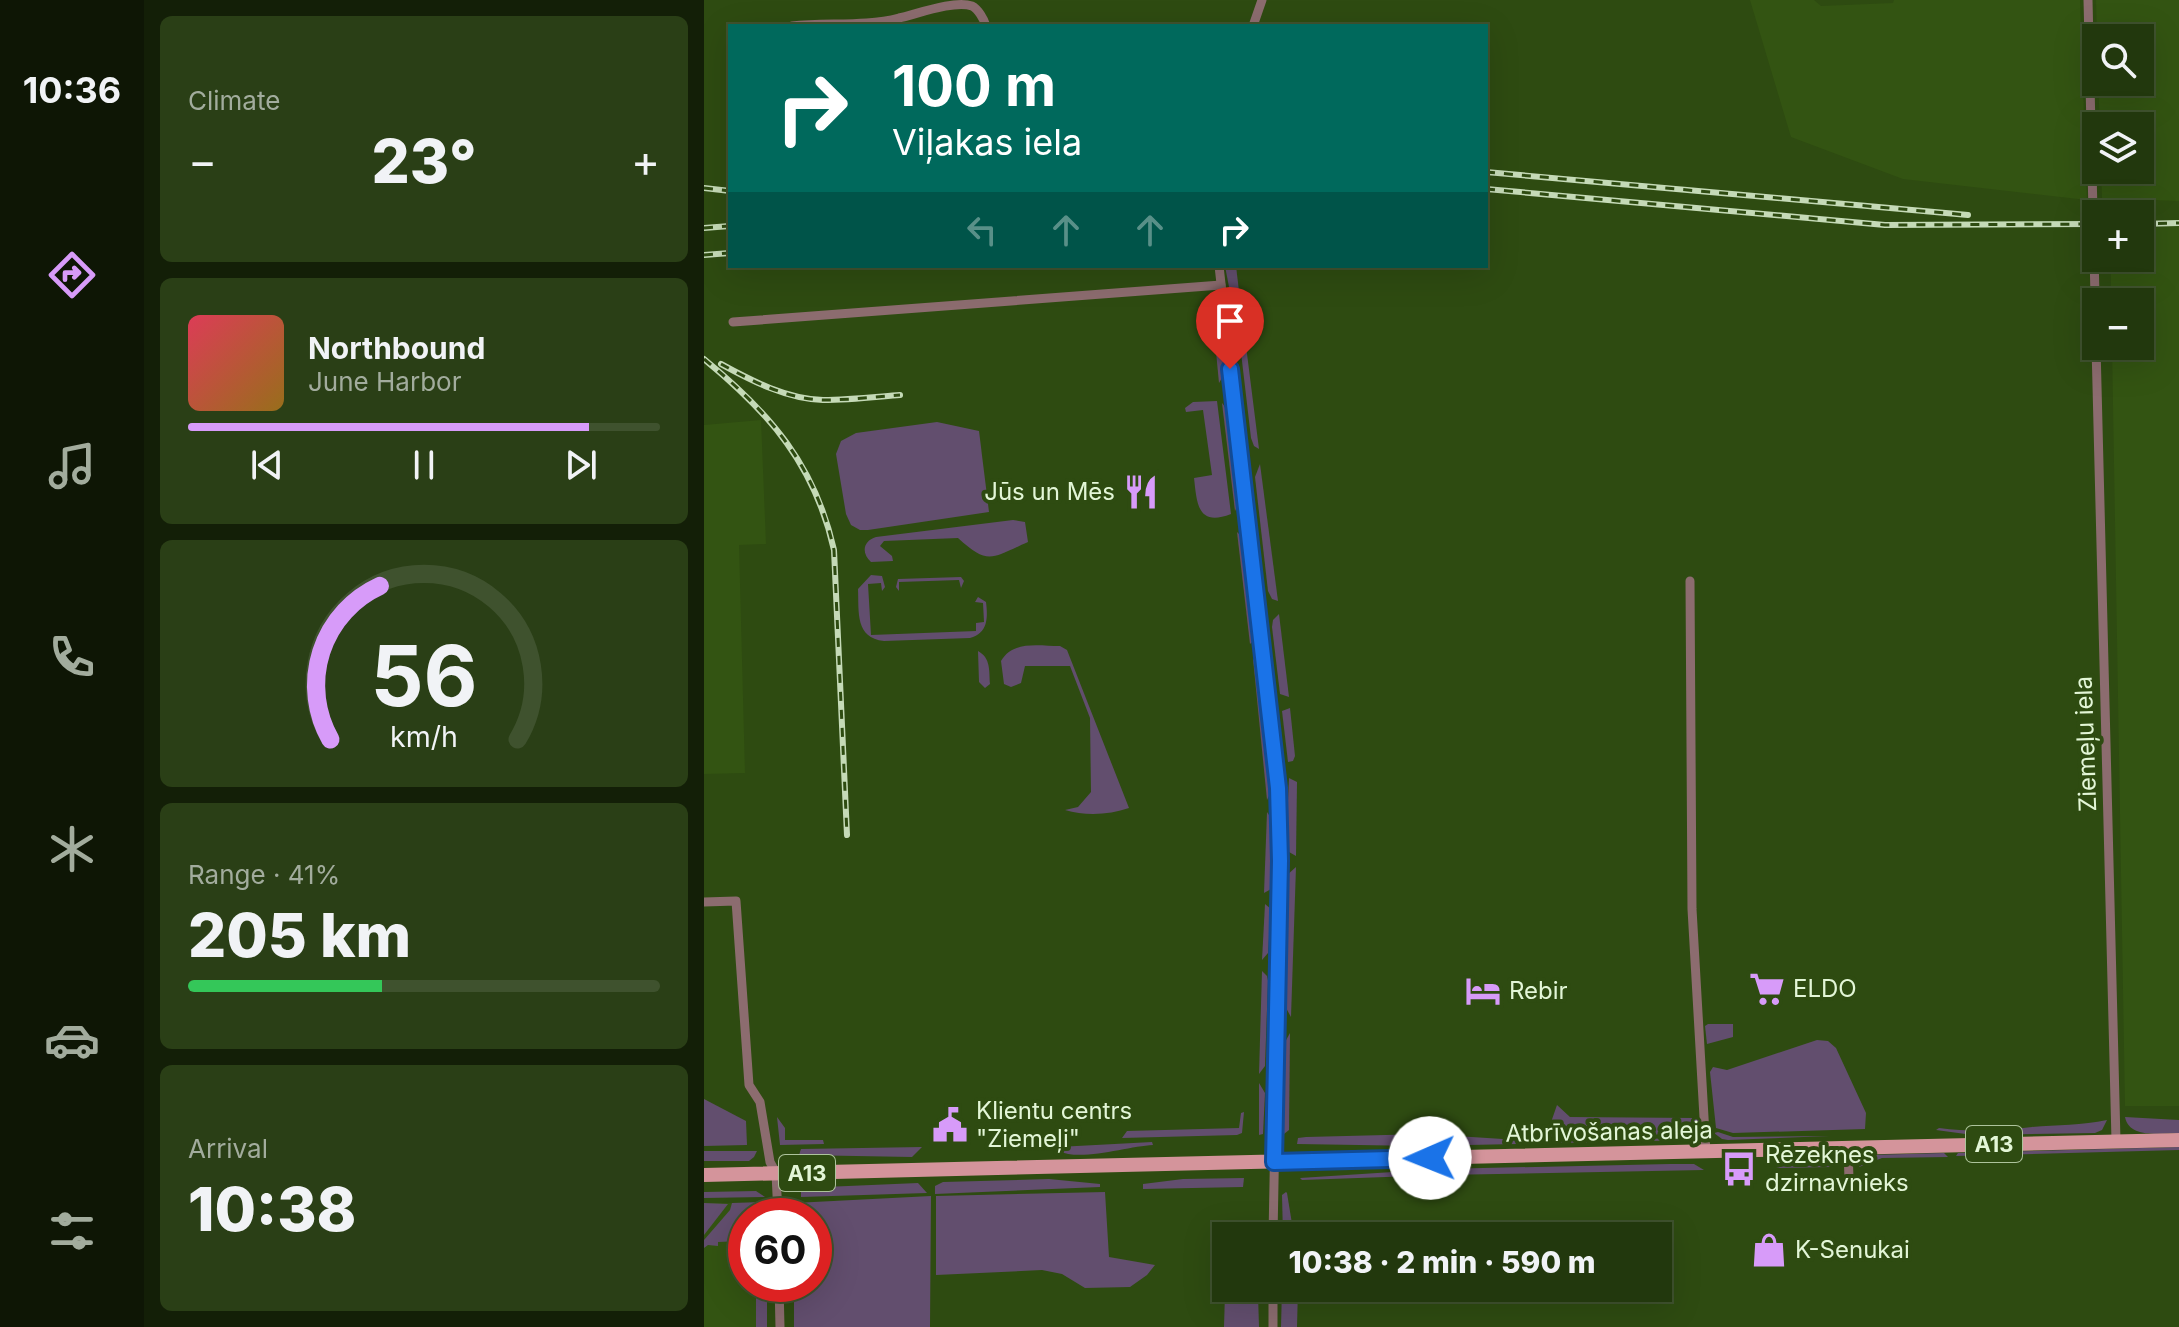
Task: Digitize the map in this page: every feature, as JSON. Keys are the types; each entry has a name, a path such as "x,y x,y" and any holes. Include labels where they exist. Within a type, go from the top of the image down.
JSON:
{"main road":[{"name":"Atbrīvošanas aleja","path":"704,1175 2179,1140"}],"street":[{"path":"1254,24 1262,0"},
{"path":"2088,0 2095,288"},
{"path":"822,24 897,19 927,8 957,3 972,6 985,24"},
{"path":"1219,268 1278,788 1280,861 1273,1222"},
{"path":"733,322 1221,285"},
{"name":"Ziemeļu iela","path":"2096,360 2116,1141"},
{"path":"1690,581 1692,909 1706,1152"},
{"path":"704,902 736,901 749,1085 760,1102 770,1162 776,1173 777,1198"},
{"path":"1848,1148 1849,1180"},
{"path":"779,1302 780,1327"},
{"path":"1273,1302 1273,1327"}],"shaded area":[{"path":"1750,0 1814,0 1821,6 1893,3 1894,0 2080,0 2084,112 2082,184 2086,184 2087,200 1903,179 1791,137"},
{"path":"2096,0 2179,0 2179,201 2102,198 2102,184 2154,184 2154,112 2099,112 2099,96 2154,96 2154,24 2097,24"},
{"path":"2179,224 2179,1106 2125,1106 2112,360 2154,360 2154,288 2111,288 2111,272 2154,272 2154,228"},
{"path":"1225,268 1236,268 1239,291 1229,287"},
{"path":"1240,324 1244,330 1259,449 1251,438 1240,344 1232,325"},
{"path":"1220,326 1225,373 1219,383 1214,331"},
{"path":"1217,401 1231,514 1211,517 1205,515 1198,504 1194,478 1212,475 1203,410 1186,412 1185,408 1193,402"},
{"path":"1222,403 1230,423 1236,456 1238,489 1235,511"},
{"path":"761,420 766,544 739,545 745,773 704,774 704,425"},
{"path":"937,422 979,431 989,512 868,530 851,525 846,514 836,454 841,441 856,433"},
{"path":"1260,464 1278,601 1272,599 1268,591 1255,477"},
{"path":"1013,520 1025,522 1028,542 998,555 984,556 958,538 884,541 880,546 892,556 893,561 871,562 865,551 868,541 876,537"},
{"path":"1237,532 1243,538 1246,549 1256,638 1250,644"},
{"path":"871,575 882,576 885,587 882,591 881,583 868,584 871,635 976,631 976,623 984,622 983,603 975,602 978,597 986,602 984,629 970,638 875,639 863,629 858,606 858,589"},
{"path":"961,577 964,581 961,588 959,580 899,582 899,591 896,587 898,579"},
{"path":"1279,614 1289,697 1280,694 1272,627 1273,620"},
{"path":"1060,646 1067,650 1129,808 1097,814 1065,810 1078,807 1091,792 1090,718 1070,666 1025,666 1021,683 1011,687 1004,684 1001,661 1006,654 1019,647"},
{"path":"978,651 988,665 990,684 985,688 979,682"},
{"path":"1253,659 1259,665 1272,789 1267,800"},
{"path":"1290,708 1295,756 1293,761 1288,762 1282,711"},
{"path":"1289,778 1297,782 1296,856 1289,852 1286,844"},
{"path":"1267,812 1274,823 1273,888 1264,893"},
{"path":"1296,867 1291,1017 1286,1008 1286,876"},
{"path":"1265,904 1271,909 1268,953 1262,960"},
{"path":"1262,971 1268,981 1265,1066 1259,1074"},
{"path":"1733,1024 1733,1037 1707,1044 1705,1026"},
{"path":"1290,1033 1289,1130 1284,1134 1284,1044"},
{"path":"1817,1040 1828,1041 1836,1048 1866,1113 1865,1129 1733,1133 1716,1128 1710,1072 1713,1067 1727,1070"},
{"path":"1259,1083 1265,1093 1263,1134 1259,1135"},
{"path":"704,1099 746,1121 747,1145 704,1146"},
{"path":"1557,1105 1570,1117 1695,1118 1700,1121 1700,1128 1682,1134 1551,1137 1549,1128"},
{"path":"1244,1112 1242,1133 1237,1135 1122,1138 1127,1131 1239,1128 1241,1113"},
{"path":"777,1117 785,1128 785,1140 823,1140 824,1144 780,1145"},
{"path":"2125,1117 2179,1120 2179,1133 2139,1132 2128,1124"},
{"path":"2107,1120 2102,1130 2095,1133 1973,1135 1936,1130 1997,1130"},
{"path":"1699,1133 1689,1140 1555,1141 1685,1138"},
{"path":"1714,1133 1733,1137 1830,1136 1728,1140"},
{"path":"1425,1134 1533,1141 1420,1146 1297,1144 1298,1138 1306,1137"},
{"path":"1152,1142 1153,1145 1079,1155 1059,1151 1058,1147"},
{"path":"922,1147 912,1157 799,1155 801,1149"},
{"path":"2179,1147 2179,1150 1956,1156 1958,1153"},
{"path":"704,1151 757,1151 749,1161 704,1161"},
{"path":"1944,1153 1948,1157 1882,1158 1859,1167 1861,1160 1869,1155"},
{"path":"1805,1162 1831,1162 1831,1167 1776,1168"},
{"path":"1694,1164 1704,1170 1300,1178 1439,1169"},
{"path":"1244,1178 1243,1187 1143,1189 1143,1184 1183,1179"},
{"path":"1049,1179 1100,1184 1100,1187 935,1194 935,1186 943,1182"},
{"path":"918,1183 927,1193 801,1197 801,1188"},
{"path":"756,1191 765,1197 704,1198 704,1192"},
{"path":"1105,1192 1109,1257 1155,1265 1130,1287 1085,1288 1062,1274 1042,1270 936,1275 936,1196"},
{"path":"1287,1193 1292,1222 1283,1222 1282,1195"},
{"path":"931,1196 930,1327 794,1327 794,1302 832,1302 832,1201"},
{"path":"704,1203 728,1203 728,1302 767,1302 767,1327 704,1327"},
{"path":"704,1203 728,1204 704,1235"},
{"path":"728,1212 728,1242 704,1248 704,1240"},
{"path":"756,1302 767,1302 767,1327 756,1327"},
{"path":"1225,1302 1258,1302 1259,1327 1224,1327"},
{"path":"1282,1302 1298,1302 1297,1327 1281,1327"}],"railway":[{"path":"1488,172 1968,215"},
{"path":"704,188 728,191"},
{"path":"1488,189 1885,225 2082,224"},
{"path":"2154,224 2179,223"},
{"path":"704,228 728,226"},
{"path":"704,255 728,253"},
{"path":"704,359 749,400 787,443 802,466 826,520 834,550 847,835"},
{"path":"721,364 770,388 810,399 842,400 900,395"}],"place":[{"name":"Jūs un Mēs","path":"1141,492"},
{"name":"ELDO","path":"1767,989"},
{"name":"Rebir","path":"1483,991"},
{"name":"Klientu centrs \"Ziemeļi\"","path":"950,1125"},
{"name":"Rēzeknes dzirnavnieks","path":"1739,1169"},
{"name":"K-Senukai","path":"1769,1250"}],"route":[{"path":"1230,369 1278,788 1280,861 1274,1162 1430,1158"}]}
